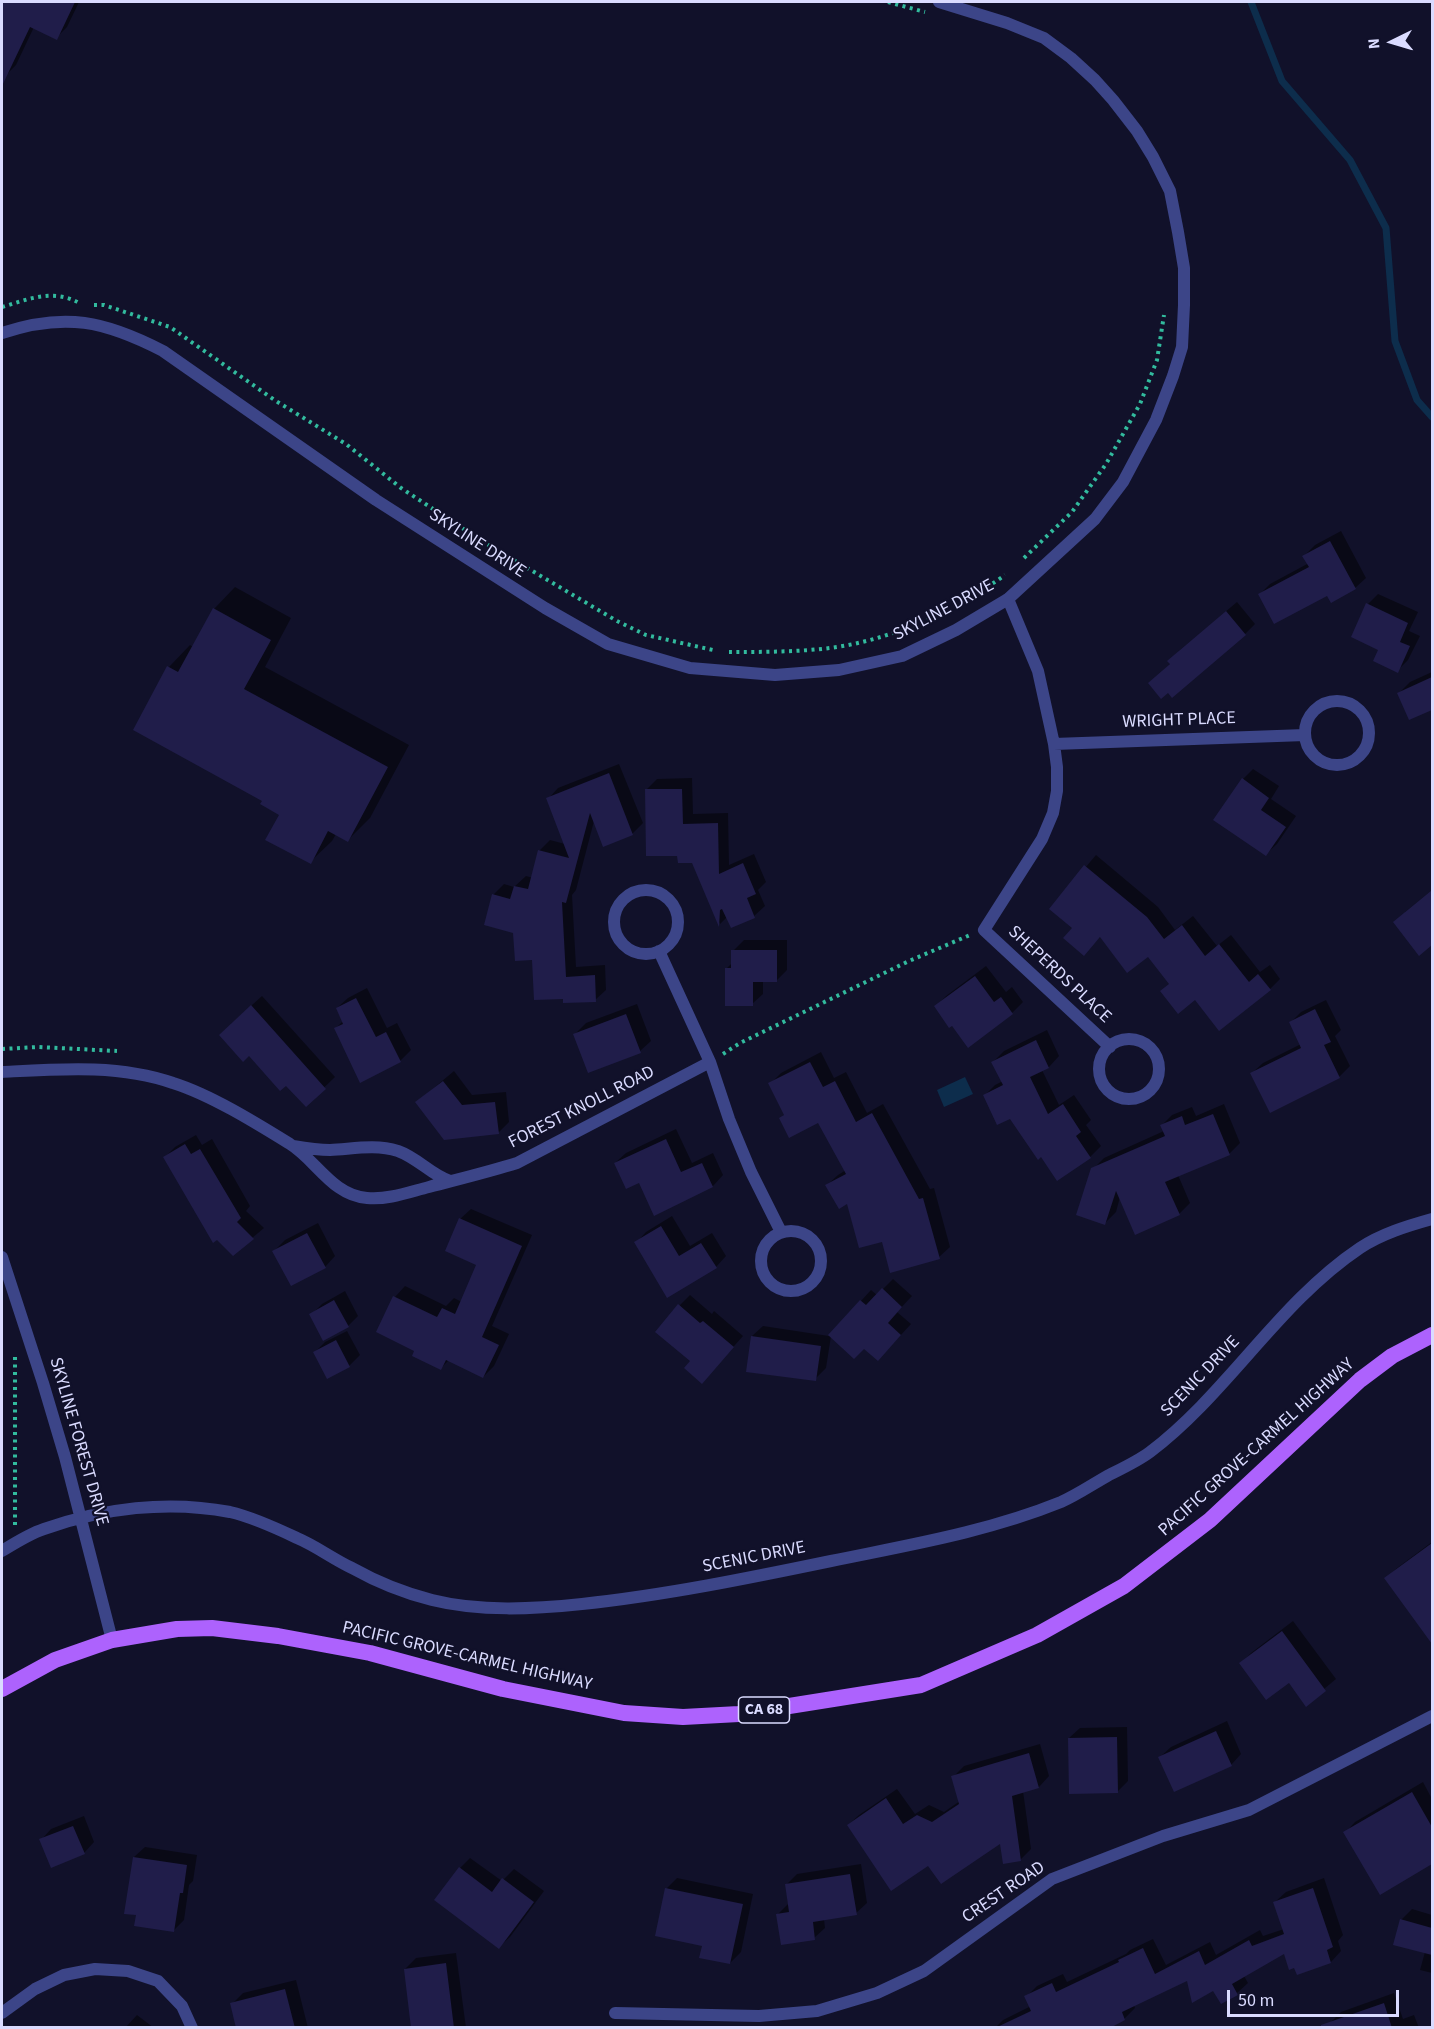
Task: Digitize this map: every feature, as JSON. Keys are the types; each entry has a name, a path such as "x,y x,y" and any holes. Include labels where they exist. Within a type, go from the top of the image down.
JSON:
{"main road":[{"name":"PACIFIC GROVE-CARMEL HIGHWAY","path":"2,1689 55,1660 112,1640 177,1629 212,1628 278,1636 370,1653 503,1689 624,1713 683,1717 739,1714 921,1685 1037,1635 1124,1586 1210,1520 1360,1380 1392,1356 1432,1335"}],"street":[{"name":"SKYLINE DRIVE","path":"2,333 26,325 78,321 132,334 163,351 376,500 545,608 608,644 690,668 775,675 838,670 902,656 956,630 1008,598 1095,519 1123,482 1150,430 1173,376 1182,346 1184,268 1170,191 1137,131 1095,80 1044,38 1007,23 939,2"},
{"path":"984,930 1042,838 1053,813 1057,791 1054,744 1038,671 1008,598"},
{"path":"1335,700 1354,705 1362,712 1369,731 1368,742 1363,752 1355,760 1333,765 1323,762 1314,755 1307,746 1305,735 1305,725 1316,708 1325,702 1335,700"},
{"name":"WRIGHT PLACE","path":"1054,744 1305,735"},
{"path":"637,891 658,892 674,906 678,916 678,927 674,937 668,946 659,951 649,954 629,949 616,933 616,913 620,904 627,896 637,891"},
{"name":"SHEPERDS PLACE","path":"984,930 1110,1047"},
{"path":"659,951 710,1062 729,1119 751,1172 781,1232"},
{"path":"1123,1040 1133,1040 1143,1042 1151,1048 1159,1066 1159,1077 1155,1086 1148,1093 1130,1100 1112,1094 1105,1087 1101,1078 1101,1059 1110,1047 1123,1040"},
{"name":"FOREST KNOLL ROAD","path":"2,1072 114,1071 173,1083 204,1096 293,1146 318,1170 352,1195 366,1198 391,1196 517,1163 710,1062"},
{"path":"293,1146 329,1150 366,1146 400,1152 436,1176 451,1181"},
{"name":"SCENIC DRIVE","path":"2,1551 40,1530 92,1515 158,1506 198,1508 235,1513 299,1539 352,1569 392,1588 435,1601 477,1607 520,1608 582,1604 691,1588 962,1533 1020,1517 1065,1500 1149,1453 1191,1416 1302,1296 1339,1264 1362,1246 1386,1234 1432,1219"},
{"path":"791,1230 809,1236 816,1243 820,1252 820,1271 814,1281 797,1291 776,1288 768,1281 760,1262 766,1243 772,1236 781,1232 791,1230"},
{"name":"SKYLINE FOREST DRIVE","path":"2,1257 65,1457 112,1640"},
{"name":"CREST ROAD","path":"615,2013 759,2016 817,2010 877,1993 924,1971 1052,1879 1163,1836 1249,1810 1432,1716"},
{"path":"2,2013 35,1989 64,1975 95,1969 128,1971 158,1981 182,2006 192,2028"}],"path":[{"path":"888,2 930,13"},
{"path":"2,307 41,295 69,297 83,305 104,305 170,327 276,401 346,444 401,488 505,555 617,621 646,635 716,651"},
{"path":"1021,560 1072,512 1106,464 1140,404 1157,360 1165,308"},
{"path":"728,652 830,648 891,634 944,612 1004,576 1012,568"},
{"path":"710,1062 740,1043 898,966 984,930"},
{"path":"2,1049 38,1047 117,1051"},
{"path":"15,1355 15,1544"}],"water":[{"path":"965,1077 973,1094 944,1107 937,1090"}],"building":[{"path":"2,2 75,2 57,40 30,27 2,86"},
{"path":"1330,541 1356,589 1331,603 1327,596 1274,624 1258,594 1309,567 1302,556"},
{"path":"1366,603 1408,623 1400,642 1410,646 1398,673 1373,661 1378,650 1351,637"},
{"path":"213,608 271,640 244,689 388,767 348,842 328,831 311,864 265,840 279,815 260,804 262,801 133,730 167,666 178,672"},
{"path":"1226,611 1246,635 1172,698 1168,693 1161,699 1148,683 1170,664 1167,661"},
{"path":"1432,677 1432,710 1409,720 1397,693"},
{"path":"609,773 633,835 603,847 590,813 566,903 562,902 566,977 595,975 596,1002 563,1003 563,999 534,1000 532,960 515,961 513,933 484,925 492,894 510,899 514,886 528,889 538,850 569,858 546,798"},
{"path":"1242,778 1269,798 1261,810 1286,827 1266,856 1213,820"},
{"path":"645,789 682,789 683,824 718,823 719,874 743,863 756,894 747,898 755,918 731,928 722,909 720,910 719,927 692,863 678,863 677,856 646,856"},
{"path":"1084,865 1147,917 1164,939 1182,925 1205,956 1219,944 1249,982 1258,974 1271,990 1219,1031 1195,1000 1178,1014 1160,991 1169,984 1148,957 1127,973 1100,937 1084,956 1063,938 1072,928 1049,909"},
{"path":"1432,890 1432,945 1419,956 1393,922"},
{"path":"731,950 777,950 777,982 753,982 753,1006 725,1006 725,968 731,968"},
{"path":"975,976 994,1002 1001,997 1013,1014 968,1048 952,1026 949,1028 934,1006"},
{"path":"356,998 376,1037 386,1032 401,1062 360,1083 334,1028 343,1024 336,1008"},
{"path":"251,1005 326,1089 306,1107 286,1086 280,1091 249,1056 243,1062 219,1035"},
{"path":"1315,1009 1331,1042 1324,1045 1340,1078 1270,1113 1250,1073 1301,1048 1289,1022"},
{"path":"626,1014 641,1053 588,1073 573,1034"},
{"path":"1036,1040 1049,1068 1030,1077 1048,1114 1063,1104 1081,1132 1076,1136 1091,1158 1057,1181 1041,1157 1038,1160 1010,1119 997,1125 983,1095 1003,1085 991,1062"},
{"path":"810,1062 823,1087 835,1081 856,1122 872,1113 919,1199 923,1198 940,1259 890,1273 882,1242 859,1248 847,1204 839,1209 825,1185 846,1174 818,1123 789,1138 779,1118 784,1115 768,1083"},
{"path":"443,1081 462,1105 495,1102 499,1134 444,1140 415,1102"},
{"path":"1213,1114 1230,1155 1165,1182 1180,1215 1135,1235 1116,1191 1105,1225 1076,1215 1091,1168 1165,1136 1160,1125 1182,1116 1185,1125"},
{"path":"666,1139 681,1172 702,1163 713,1187 654,1216 639,1183 626,1189 614,1163"},
{"path":"185,1144 191,1154 200,1149 241,1218 237,1222 254,1239 233,1256 217,1240 213,1243 163,1157"},
{"path":"459,1218 522,1246 482,1337 499,1345 483,1378 446,1360 441,1370 412,1356 414,1351 376,1332 393,1296 437,1317 442,1308 455,1314 476,1265 445,1251"},
{"path":"661,1226 679,1256 701,1243 717,1268 667,1298 634,1242"},
{"path":"307,1233 326,1268 291,1286 272,1251"},
{"path":"882,1288 902,1307 888,1323 901,1335 878,1361 864,1349 854,1359 828,1335 860,1300 866,1305"},
{"path":"334,1300 349,1327 323,1341 309,1314"},
{"path":"678,1304 734,1347 702,1384 684,1368 690,1361 655,1332"},
{"path":"751,1336 821,1346 816,1381 746,1372"},
{"path":"336,1340 350,1367 327,1379 313,1352"},
{"path":"1432,1543 1432,1644 1384,1578"},
{"path":"1282,1631 1326,1691 1306,1707 1289,1683 1266,1700 1239,1663"},
{"path":"1216,1731 1232,1766 1174,1792 1158,1757"},
{"path":"1117,1737 1118,1793 1069,1794 1068,1738"},
{"path":"1029,1753 1039,1788 1012,1796 1021,1861 1003,1864 1000,1844 941,1884 928,1866 891,1891 847,1825 886,1798 903,1824 917,1815 932,1822 959,1804 951,1776"},
{"path":"1412,1792 1432,1827 1432,1864 1380,1895 1343,1832"},
{"path":"73,1826 85,1854 51,1868 39,1839"},
{"path":"133,1857 187,1865 174,1932 134,1926 136,1915 124,1914"},
{"path":"459,1867 492,1892 502,1878 534,1902 499,1949 434,1900"},
{"path":"850,1874 857,1915 813,1922 815,1940 781,1945 776,1914 789,1912 785,1884"},
{"path":"665,1888 743,1904 730,1964 699,1958 702,1946 655,1936"},
{"path":"1313,1888 1333,1947 1327,1950 1331,1963 1297,1975 1294,1968 1289,1970 1284,1954 1232,1984 1238,1995 1221,2004 1213,1991 1192,2003 1187,1981 1122,2012 1125,2020 1110,2028 995,2028 1031,2011 1024,1996 1052,1983 1056,1992 1143,1948 1155,1974 1199,1951 1205,1965 1249,1940 1252,1946 1284,1934 1273,1902"},
{"path":"1400,1919 1432,1928 1432,1955 1393,1945"},
{"path":"446,1963 454,2028 411,2028 404,1969"},
{"path":"285,1989 295,2028 236,2028 230,2003"},
{"path":"1384,2003 1392,2028 1321,2028 1321,2025"}],"waterway":[{"path":"1251,2 1282,81 1350,160 1386,228 1395,341 1417,400 1432,417"}]}
